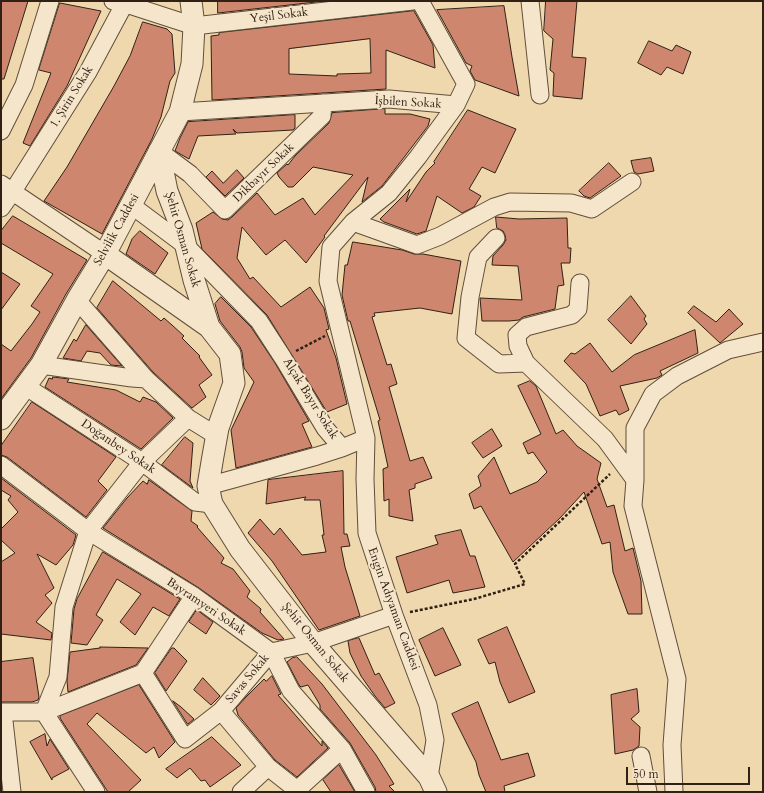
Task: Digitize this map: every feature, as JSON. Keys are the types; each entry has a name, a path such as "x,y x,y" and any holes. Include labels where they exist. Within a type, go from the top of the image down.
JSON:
{"street":[{"path":"1,131 24,85 50,1"},
{"name":"Selvilik Caddesi","path":"1,419 41,365 77,300 105,254 180,112 192,64 194,26 192,1"},
{"name":"Yeşil Sokak","path":"194,26 412,1"},
{"path":"420,1 466,84 456,105"},
{"path":"530,1 540,95"},
{"path":"122,2 194,26"},
{"name":"1. Şirin Sokak","path":"1,208 7,187 88,72 122,2"},
{"name":"İşbilen Sokak","path":"180,112 390,99 456,105"},
{"name":"Dikbayır Sokak","path":"160,151 190,174 225,210 322,116 323,103"},
{"name":"İşbilen Sokak","path":"353,222 389,193 418,157 456,105"},
{"name":"Şehit Osman Sokak","path":"160,151 167,191 182,230 194,280 209,327"},
{"path":"366,438 328,281 331,247 353,222 417,245 440,236 494,207 510,202 571,203 592,210 632,182"},
{"path":"7,187 105,254"},
{"name":"Alçak Bayır Sokak","path":"130,206 186,246 260,321 325,428 342,448 366,438"},
{"path":"496,238 478,256 470,297 466,338 499,364 526,364"},
{"name":"Şehit Osman Sokak","path":"105,254 209,327 230,354 234,383 218,428 210,495 240,548 313,642 432,785"},
{"path":"580,282 578,309 572,315 526,326 517,335 518,346 526,364 605,439 636,480"},
{"path":"77,300 146,379 188,418 217,436"},
{"path":"674,792 672,745 677,679 633,506 636,480 635,428 653,394 677,376 728,350 763,342"},
{"path":"41,365 146,379"},
{"name":"Doğanbey Sokak","path":"25,386 142,462 196,502 210,495"},
{"path":"44,712 58,677 64,607 88,531 142,462 188,418"},
{"name":"Engin Adıyaman Caddesi","path":"366,438 365,480 367,533 394,615 428,705 435,740 432,785"},
{"path":"210,495 342,448"},
{"name":"Bayramyeri Sokak","path":"1,465 88,531 194,596 271,652 291,691 342,749 366,792"},
{"path":"12,792 2,712 44,712 143,673 194,596"},
{"name":"Savas Sokak","path":"342,749 298,790 268,767 221,711 271,652 313,642 394,615"},
{"path":"143,673 185,739 221,711"},
{"path":"44,712 96,792"},
{"path":"641,756 648,792"},
{"path":"241,792 268,767"}],"path":[{"path":"283,358 340,328"},
{"path":"394,615 474,599 525,584 515,564 610,474 620,459"}],"building":[{"path":"1,1 28,1 4,79 1,79"},
{"path":"218,1 325,1 218,13"},
{"path":"546,1 577,1 572,57 586,58 582,99 553,96 554,73 550,70 553,39 544,31"},
{"path":"60,3 101,11 67,86 30,146 23,143 51,73 39,70"},
{"path":"504,6 519,96 475,80 470,71 472,66 466,63 437,10"},
{"path":"414,11 433,45 435,68 386,50 386,89 212,100 211,36 219,35 219,33","holes":["370,39 371,73 337,74 337,76 289,74 289,49"]},
{"path":"143,22 167,29 172,34 175,73 170,81 161,117 152,139 102,234 44,201 67,167 114,86 130,56"},
{"path":"649,41 672,51 676,45 691,52 683,74 667,67 661,75 638,63"},
{"path":"385,109 385,114 410,114 430,119 428,126 382,186 362,202 368,177 306,263 285,240 266,255 242,227 237,258 250,279 253,277 281,307 310,287 324,308 329,329 326,330 336,358 347,404 327,412 267,315 202,249 196,223 213,212 222,219 228,220 257,193 275,215 303,198 315,215 353,175 313,167 293,187 288,187 277,173 287,164 288,165 295,156 329,123 332,113"},
{"path":"468,110 516,129 495,173 482,167 469,189 481,196 474,207 462,213 437,196 426,231 417,234 384,222 380,219 410,189 406,202 426,172 435,163 434,162"},
{"path":"295,115 295,128 293,130 237,133 233,129 236,134 198,136 189,159 175,151 188,122"},
{"path":"651,158 654,171 638,174 634,172 631,161"},
{"path":"609,163 621,176 590,198 584,196 579,191"},
{"path":"237,170 244,178 225,196 206,177 212,171 223,183"},
{"path":"13,216 87,260 66,294 31,358 1,399 1,344 11,351 32,324 40,312 31,306 53,274 1,243 1,231"},
{"path":"496,217 519,219 567,218 568,248 571,248 570,263 561,263 564,285 558,286 555,309 523,317 519,320 482,321 480,298 522,300 518,266 492,265 493,256 506,240 503,231 497,228"},
{"path":"140,231 168,253 155,274 126,254 132,239"},
{"path":"353,242 402,250 414,254 423,254 461,261 452,314 420,308 374,313 375,316 372,317 387,365 391,364 397,384 389,387 410,461 423,457 432,478 415,484 415,488 409,490 413,521 389,516 389,499 384,501 383,469 388,467 378,421 380,420 350,321 348,321 342,295 345,265 347,265"},
{"path":"1,272 20,284 1,310"},
{"path":"113,281 161,321 164,318 184,336 182,338 200,356 199,357 212,375 199,385 206,397 192,408 153,372 97,308"},
{"path":"631,296 646,316 644,319 647,324 631,344 608,320"},
{"path":"221,297 251,327 275,363 309,421 302,424 312,447 236,468 231,430 254,382 244,368 240,347 220,321 215,304"},
{"path":"694,306 716,322 729,309 743,324 720,343 688,313"},
{"path":"86,325 122,366 111,365 100,353 87,351 81,361 63,358 74,339 76,341"},
{"path":"695,330 698,353 660,371 662,375 657,378 620,386 629,410 619,415 616,410 600,416 586,384 564,361 571,353 575,354 590,343 612,372 634,355"},
{"path":"53,377 69,379 67,382 116,390 140,402 143,397 156,402 173,418 141,449 45,387 49,378 52,379"},
{"path":"530,381 536,386 556,434 563,430 577,446 601,463 597,479 607,507 614,505 625,551 633,548 641,581 642,614 628,614 613,572 610,542 602,544 584,492 560,518 513,562 481,506 474,509 469,494 481,486 478,476 494,457 510,494 537,482 547,472 533,452 528,454 523,443 541,434 518,386"},
{"path":"32,402 116,457 98,481 107,490 86,517 7,457 1,455 1,446"},
{"path":"492,429 502,446 483,458 472,443"},
{"path":"185,437 193,443 190,481 193,488 162,465"},
{"path":"343,471 344,534 347,534 350,546 341,547 345,567 360,616 319,630 272,561 248,533 260,519 274,535 280,528 302,555 326,552 322,535 324,535 320,500 304,500 306,497 266,504 268,480"},
{"path":"1,478 76,535 73,545 56,565 37,554 54,588 45,595 52,603 36,622 52,633 51,640 1,634 1,562 15,553 1,540 1,529 18,512 8,500 11,496 1,490"},
{"path":"149,480 192,511 191,521 198,526 197,527 224,558 221,563 233,569 250,591 247,597 261,609 260,612 284,639 278,640 262,633 199,588 103,528 143,481 147,484"},
{"path":"461,530 470,556 475,556 485,587 453,593 449,580 407,593 396,557 438,544 435,536"},
{"path":"103,552 180,599 169,616 153,607 135,635 120,622 141,594 117,579 96,615 103,620 87,645 71,643 74,609 77,599"},
{"path":"197,610 213,622 206,634 189,622"},
{"path":"507,627 535,692 509,703 500,682 495,662 489,664 478,640"},
{"path":"443,628 461,665 435,676 419,640"},
{"path":"359,638 375,675 379,673 395,703 385,708 361,676 350,653 348,641"},
{"path":"100,647 148,648 136,665 68,692 67,681 70,652"},
{"path":"172,648 174,648 187,661 166,691 155,673"},
{"path":"297,657 322,684 376,755 394,784 389,786 395,792 376,792 375,787 350,743 320,709 320,705 308,685 301,687 299,685 287,662 292,658"},
{"path":"33,658 39,697 38,700 32,702 1,702 1,662"},
{"path":"272,676 281,694 278,695 322,746 322,741 328,748 297,777 275,760 238,715 236,708 264,679 266,681"},
{"path":"203,678 220,696 211,705 194,690"},
{"path":"139,685 175,742 159,758 154,747 146,753 97,713 87,724 141,780 128,792 108,792 60,716"},
{"path":"637,689 639,712 631,719 640,727 639,746 633,750 615,754 611,695"},
{"path":"173,701 181,707 194,719 188,724"},
{"path":"478,702 501,760 528,753 535,776 504,786 505,792 486,792 479,775 476,762 452,714"},
{"path":"45,734 47,746 50,739 69,769 52,778 52,780 30,742"},
{"path":"212,737 241,765 210,787 205,780 201,781 190,768 177,778 166,769"},
{"path":"339,765 355,792 331,792 323,780"}]}
